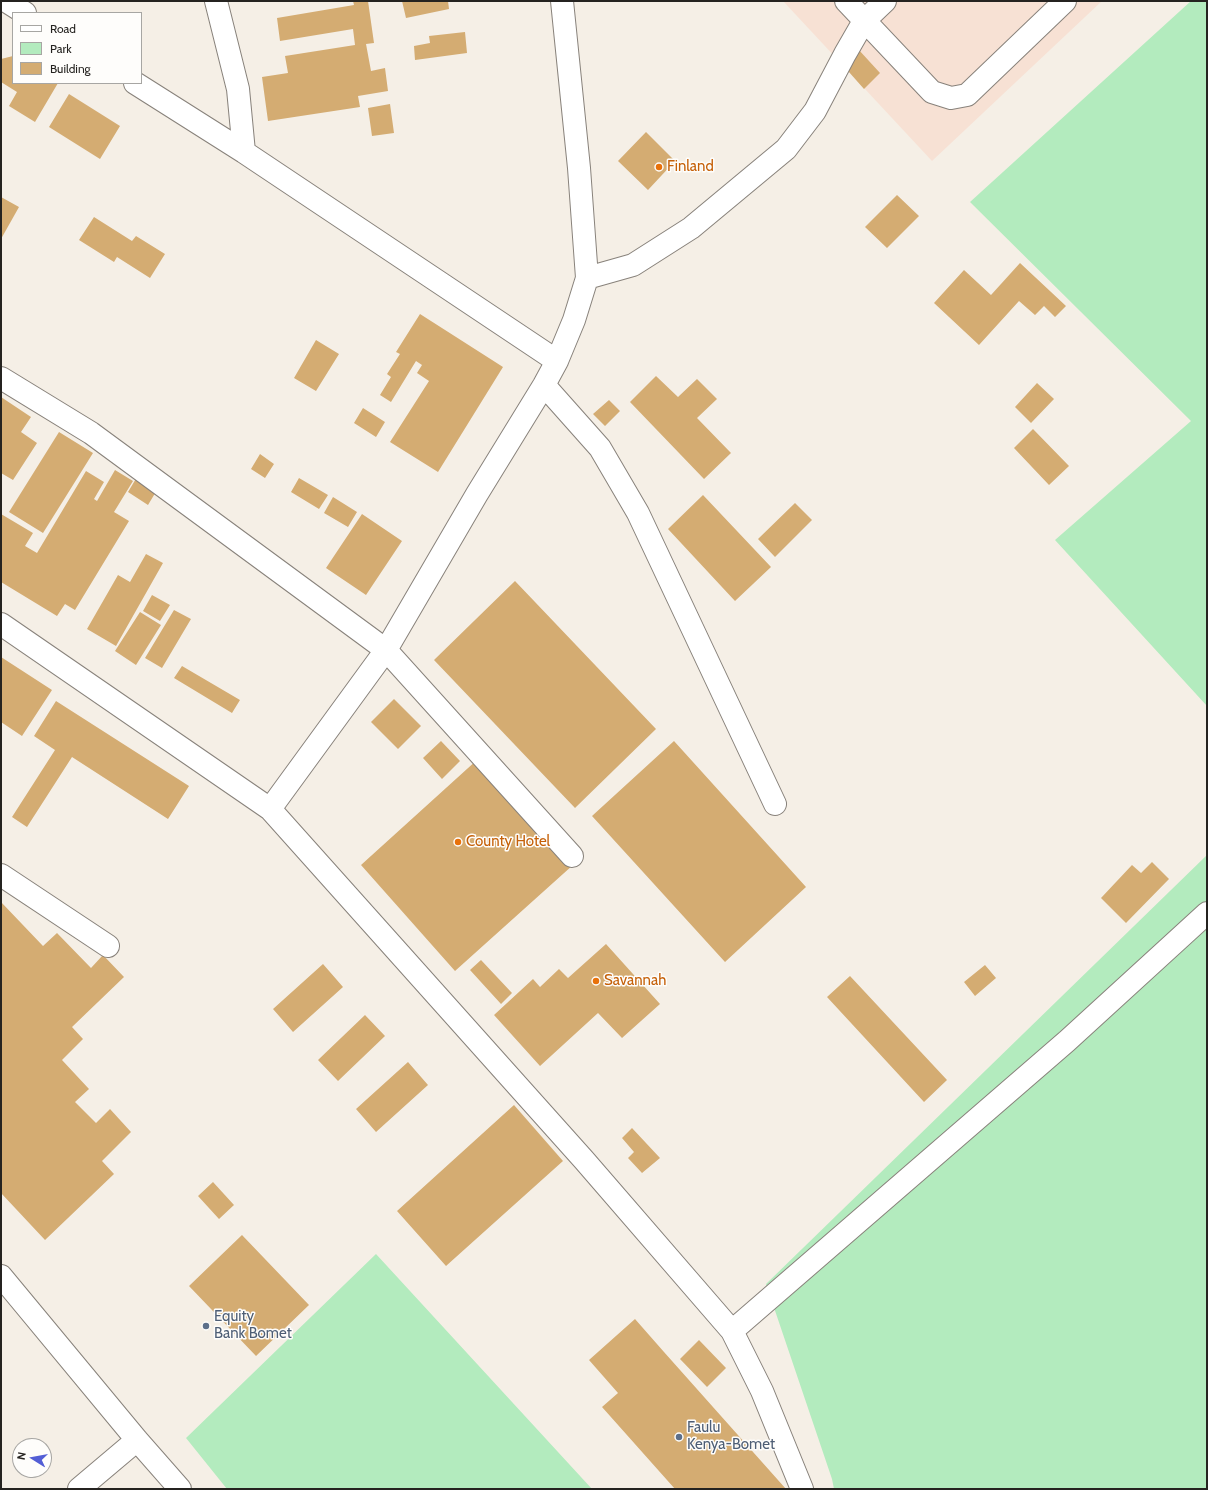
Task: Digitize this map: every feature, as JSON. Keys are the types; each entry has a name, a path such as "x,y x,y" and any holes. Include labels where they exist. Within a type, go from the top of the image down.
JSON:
{"street":[{"path":"6,1 23,12"},
{"path":"216,1 238,89 244,152"},
{"path":"270,809 386,650 477,494 544,386 574,320 587,278 579,168 562,1"},
{"path":"846,1 932,92 951,98 967,95 1065,1"},
{"path":"587,278 633,265 691,228 786,149 816,111 864,20 885,1"},
{"path":"137,84 244,152 557,360"},
{"path":"1,378 91,433 386,650 572,856"},
{"path":"544,386 600,448 638,513 775,804"},
{"path":"1,624 270,809 584,1160 732,1332 762,1391 802,1489"},
{"path":"1,875 108,946"},
{"path":"732,1332 1067,1041 1207,913"},
{"path":"1,1276 137,1440 180,1489"},
{"path":"79,1489 137,1440"}],"shaded area":[{"path":"783,1 1102,1 932,161"}],"green space":[{"path":"1191,1 1207,1 1207,706 1055,540 1191,421 970,202"},
{"path":"1207,855 1207,1489 834,1489 832,1479 766,1284"},
{"path":"376,1254 592,1489 227,1489 186,1438"}],"building":[{"path":"353,1 368,1 374,43 366,44 371,71 385,68 388,91 358,96 360,107 268,121 262,77 288,73 285,56 355,45 353,29 280,41 277,18 354,5"},
{"path":"402,1 448,1 449,9 406,18"},
{"path":"465,32 467,53 415,60 414,46 430,43 429,36"},
{"path":"858,49 880,73 864,89 841,63"},
{"path":"12,56 12,84 57,84 35,122 9,106 17,92 1,82 1,59"},
{"path":"69,94 120,126 100,159 49,127"},
{"path":"390,104 394,133 372,136 368,108"},
{"path":"646,132 675,161 648,190 618,161"},
{"path":"897,195 919,216 887,248 865,227"},
{"path":"1,197 19,207 1,239"},
{"path":"94,217 132,241 136,236 165,254 150,278 117,257 114,262 79,240"},
{"path":"1020,263 1066,306 1055,317 1044,306 1035,315 1019,301 979,345 934,303 964,270 991,295"},
{"path":"420,314 503,367 438,472 390,442 429,381 417,373 422,365 416,361 391,402 380,395 391,377 387,374 400,354 396,352"},
{"path":"316,340 339,354 316,391 294,378"},
{"path":"656,376 678,397 697,379 717,399 697,418 731,453 704,479 630,402"},
{"path":"1037,383 1054,399 1031,423 1015,407"},
{"path":"1,397 31,417 21,432 37,443 13,480 1,473"},
{"path":"609,400 620,411 605,426 593,414"},
{"path":"363,408 385,422 376,437 354,423"},
{"path":"1033,429 1069,466 1049,485 1014,448"},
{"path":"59,432 93,453 43,533 9,512"},
{"path":"260,454 274,464 265,478 251,469"},
{"path":"115,470 133,481 114,512 129,521 75,610 65,604 57,616 1,582 1,514 33,533 25,546 37,553 86,471 104,482 94,499 97,501"},
{"path":"137,477 157,490 148,505 128,492"},
{"path":"299,478 328,495 319,509 291,492"},
{"path":"703,495 771,567 735,601 668,529"},
{"path":"333,497 357,512 348,527 324,513"},
{"path":"795,503 812,520 775,557 758,539"},
{"path":"362,514 402,541 366,595 326,568"},
{"path":"146,554 163,563 116,646 87,629 118,575 130,582"},
{"path":"515,581 656,729 575,808 434,660"},
{"path":"152,595 170,605 160,621 143,611"},
{"path":"174,610 191,619 162,668 145,658"},
{"path":"140,612 161,625 136,665 115,651"},
{"path":"1,657 52,690 22,736 1,722"},
{"path":"182,666 240,700 232,713 174,678"},
{"path":"394,699 421,726 398,749 371,722"},
{"path":"56,701 189,786 168,819 72,757 27,827 12,817 55,750 34,736"},
{"path":"441,741 460,761 442,779 423,758"},
{"path":"674,741 806,887 725,962 592,816"},
{"path":"478,759 573,865 455,971 361,865"},
{"path":"1152,862 1169,879 1126,923 1101,898 1132,865 1141,873"},
{"path":"1,902 43,946 57,933 91,968 103,955 124,977 72,1027 83,1039 62,1060 89,1089 75,1102 96,1123 110,1109 131,1132 102,1161 114,1174 45,1240 1,1193"},
{"path":"606,944 660,1004 622,1038 598,1013 540,1066 494,1015 533,979 540,987 559,969 568,978"},
{"path":"481,960 512,993 501,1004 470,970"},
{"path":"323,964 343,987 293,1032 273,1009"},
{"path":"985,965 996,978 975,996 964,982"},
{"path":"850,976 947,1080 924,1102 827,997"},
{"path":"365,1015 385,1036 338,1081 318,1060"},
{"path":"408,1062 428,1085 376,1132 356,1109"},
{"path":"514,1105 563,1161 446,1266 397,1211"},
{"path":"632,1128 660,1158 642,1173 628,1158 634,1152 622,1138"},
{"path":"213,1182 234,1205 219,1219 198,1196"},
{"path":"242,1235 309,1305 256,1356 189,1286"},
{"path":"635,1319 786,1489 675,1489 602,1407 618,1393 589,1360"},
{"path":"699,1340 726,1368 707,1387 680,1359"}],"place":[{"name":"Finland","path":"659,167"},
{"name":"County Hotel","path":"458,842"},
{"name":"Savannah","path":"596,981"},
{"name":"Equity Bank Bomet","path":"206,1326"},
{"name":"Faulu Kenya-Bomet","path":"679,1437"}]}
